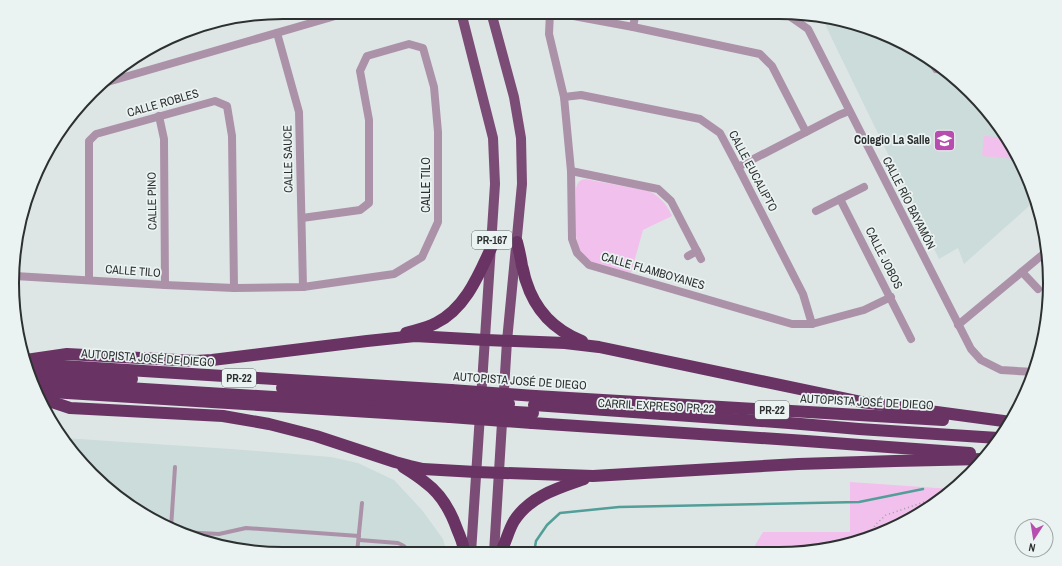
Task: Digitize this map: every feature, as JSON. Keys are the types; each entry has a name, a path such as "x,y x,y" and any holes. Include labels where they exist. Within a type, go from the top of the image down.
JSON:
{"highway":[{"path":"516,242 525,280 540,310 561,331 573,338 598,347"},
{"path":"390,339 436,323 455,309 465,297 474,282 492,246"},
{"path":"30,359 67,354 196,361 367,340 415,336 565,343 598,347 862,402 1004,421"},
{"name":"AUTOPISTA JOSÉ DE DIEGO","path":"32,364 451,404 534,409 1004,422"},
{"path":"35,373 208,384 451,404"},
{"path":"38,382 451,404"},
{"name":"AUTOPISTA JOSÉ DE DIEGO","path":"42,391 451,404 534,409 806,440 980,454"},
{"path":"46,400 70,408 223,416 270,424 316,436 395,462 423,469 593,476 798,464 895,460 975,459"},
{"name":"CARRIL EXPRESO PR-22","path":"451,404 481,410 534,409 787,428 859,429 993,438"},
{"path":"395,462 428,484 439,496 452,515 464,547"},
{"path":"503,547 513,522 529,504 554,489 593,476"}],"main road":[{"name":"PR-167","path":"463,19 493,138 495,184 472,547"},
{"name":"PR-167","path":"493,19 514,97 521,138 522,184 507,341 494,547"}],"street":[{"path":"115,80 277,33 320,19"},
{"name":"CALLE FLAMBOYANES","path":"550,19 549,34 564,97 571,171 572,239 577,253 589,265 792,324 812,324 864,310 891,297"},
{"path":"586,19 760,54 772,66 806,132"},
{"path":"633,28 635,19"},
{"name":"CALLE RÍO BAYAMÓN","path":"795,20 808,29 971,349 981,360 1001,370 1028,372"},
{"name":"CALLE SAUCE","path":"277,33 299,112 303,287"},
{"name":"CALLE TILO","path":"19,276 234,288 303,287 394,274 422,257 438,222 438,132 434,87 423,48 409,44 367,56 360,70 368,120 369,203 360,210 302,218"},
{"name":"CALLE EUCALIPTO","path":"564,97 581,95 700,119 720,133 803,294 812,324"},
{"name":"CALLE ROBLES","path":"89,280 89,141 96,134 215,101 227,106 232,136 234,288"},
{"path":"738,167 849,111"},
{"name":"CALLE PINO","path":"159,116 164,139 166,285"},
{"path":"571,171 658,189 671,201 701,259"},
{"path":"816,211 864,186"},
{"name":"CALLE JOBOS","path":"840,199 911,339"},
{"path":"688,256 697,251"},
{"path":"958,324 1041,256"},
{"path":"1022,272 1038,289"}],"lane":[{"path":"172,523 175,467"},
{"path":"358,547 362,503"},
{"path":"198,533 220,534 246,528 359,538 398,543 405,547"}],"path":[{"path":"873,530 875,525 886,515 930,500"}],"shaded area":[{"name":"Colegio La Salle","path":"825,23 847,28 880,39 926,63 966,96 999,136 1008,151 1023,182 1031,205 964,264 958,248 939,259"},
{"path":"984,136 1000,137 1012,159 982,156"},
{"path":"585,179 649,191 666,205 672,216 643,230 631,273 591,263 585,258 579,249 576,236 576,189 579,182"},
{"path":"70,438 331,457 358,463 394,480 422,510 443,539 445,547 283,547 249,545 215,538 166,520 136,503 96,470"},
{"path":"850,482 944,488 926,503 911,512 864,533 831,542 813,545 754,547 763,532 850,532"}],"waterway":[{"path":"535,547 536,541 547,525 560,513 619,507 859,502 923,489"}],"place":[{"name":"Colegio La Salle","path":"945,140"}]}
